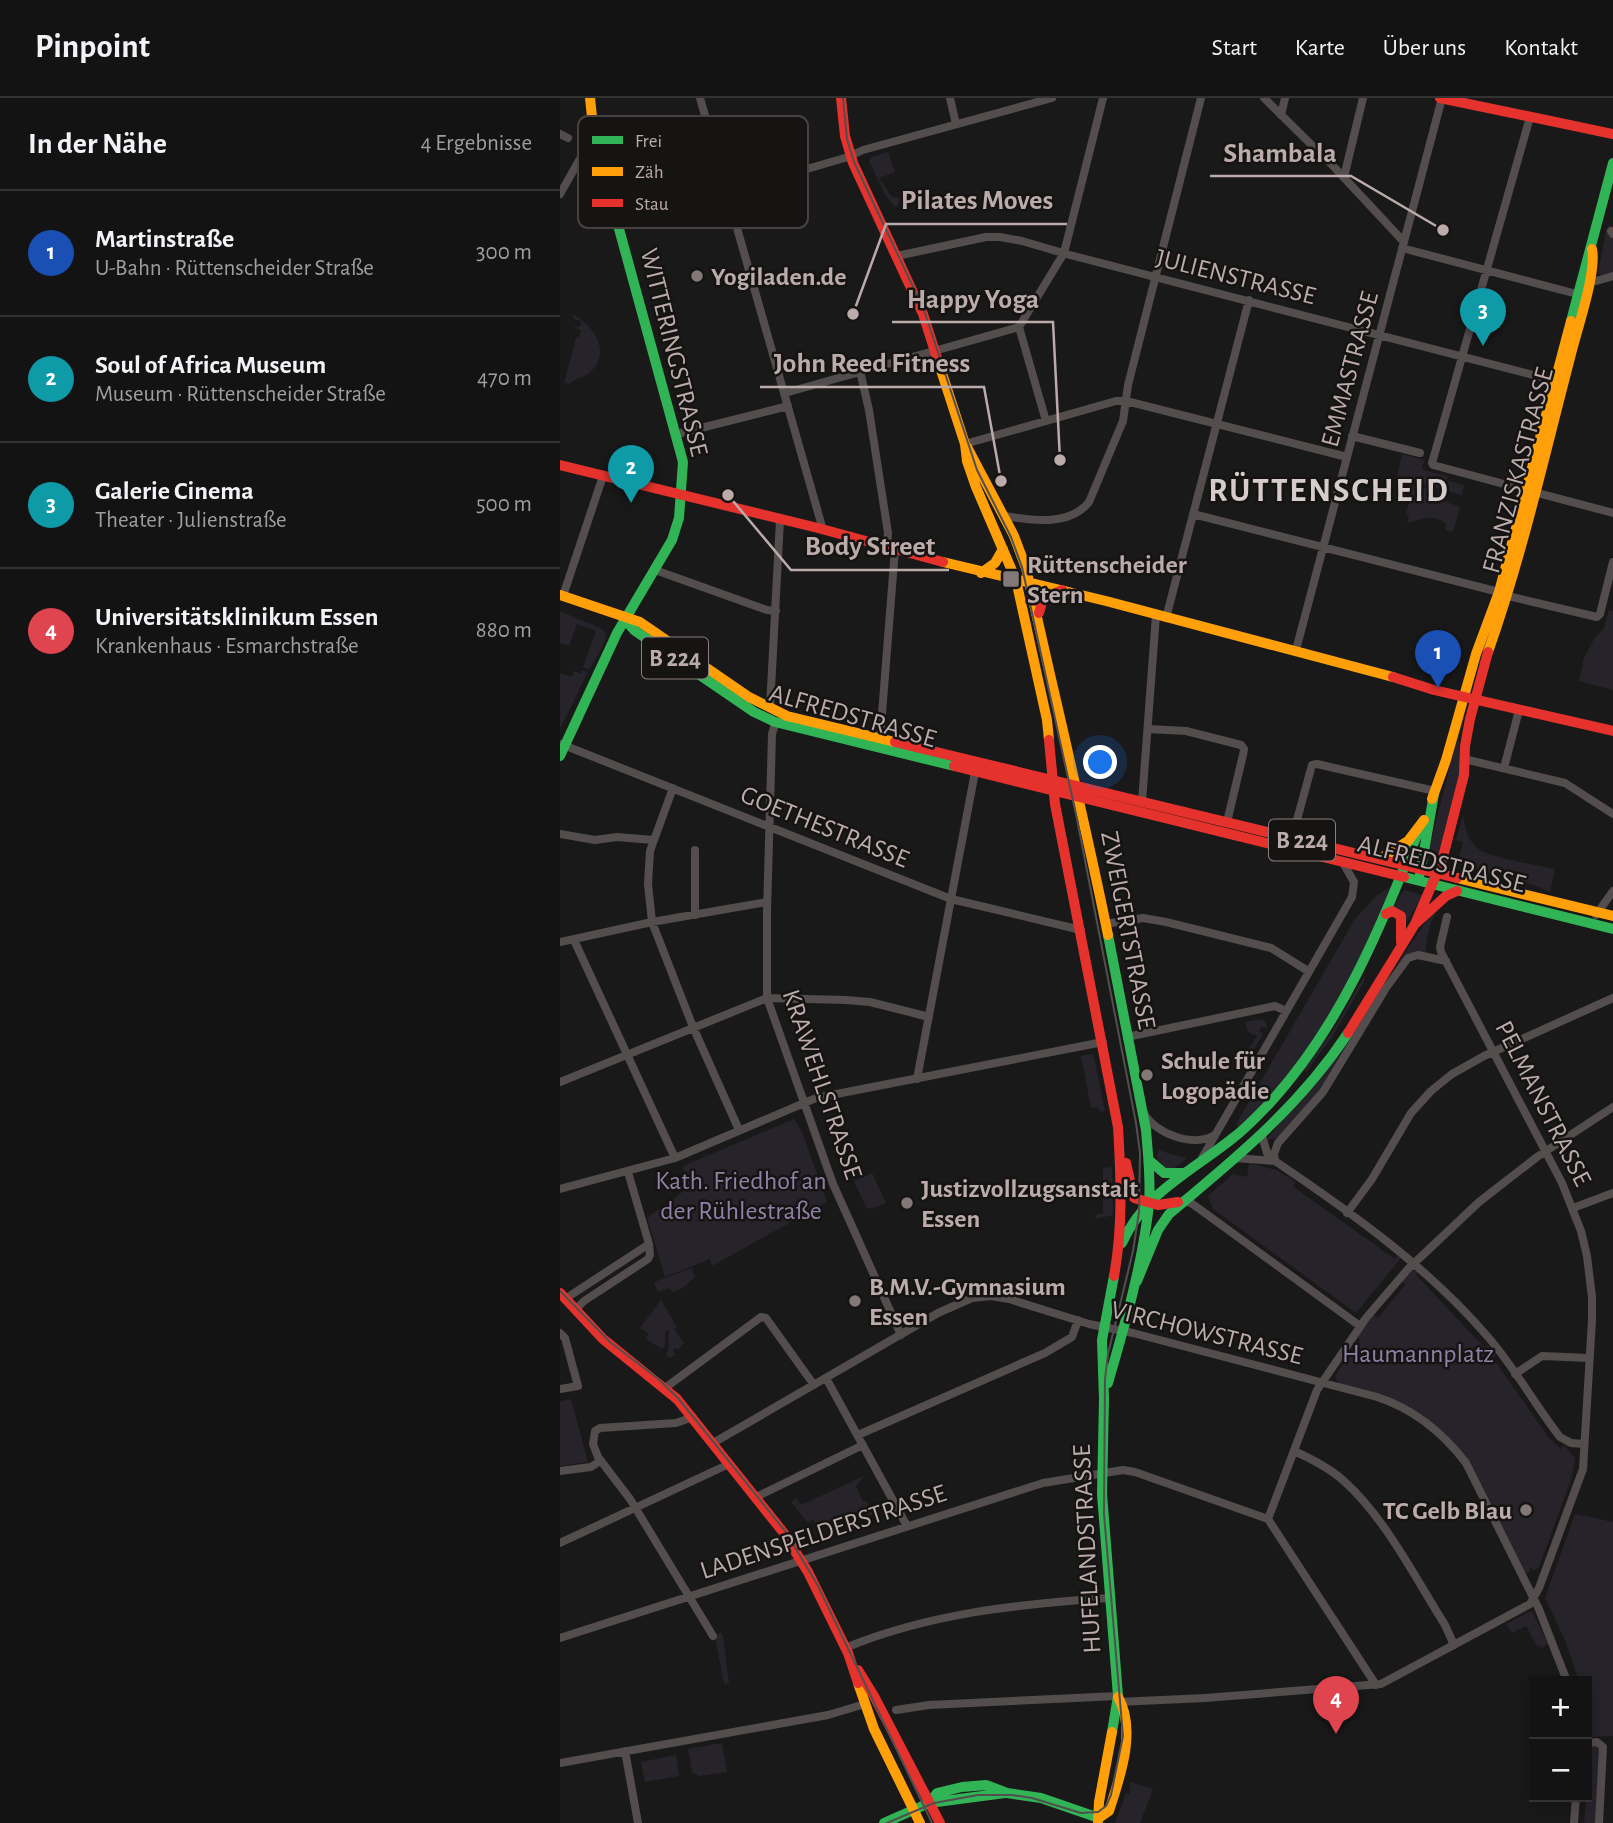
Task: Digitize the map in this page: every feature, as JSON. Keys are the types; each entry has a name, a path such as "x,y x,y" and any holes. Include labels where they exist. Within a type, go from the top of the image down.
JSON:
{"main road":[{"name":"WITTERINGSTRASSE","path":"590,98 591,116"},
{"path":"841,98 850,156 923,314 965,444"},
{"path":"1442,98 1613,134"},
{"name":"FRANZISKASTRASSE","path":"1429,883 1442,861 1458,797 1467,731 1559,381 1586,258 1592,249 1613,163"},
{"name":"WITTERINGSTRASSE","path":"562,749 625,620 678,524 683,462 619,228"},
{"name":"FRANZISKASTRASSE","path":"1559,381 1589,284 1594,259 1592,249"},
{"name":"ZWEIGERTSTRASSE","path":"965,444 1014,536 1030,582 1075,786 1083,810 1142,1109 1148,1144 1149,1203 1137,1281 1122,1330"},
{"name":"ZWEIGERTSTRASSE","path":"965,444 967,461 976,487 1016,580 1047,720 1053,785 1120,1152 1118,1255 1104,1326"},
{"path":"560,465 823,530 981,573 1063,590 1296,650 1463,697 1613,731"},
{"path":"981,573 996,564 1003,549"},
{"path":"1039,620 1042,601 1063,590"},
{"name":"FRANZISKASTRASSE","path":"1435,792 1476,654 1503,594"},
{"name":"B 224","path":"562,596 625,620"},
{"name":"ALFREDSTRASSE","path":"625,620 640,622 749,697 787,716 1053,785 1079,798 1613,929"},
{"name":"ALFREDSTRASSE","path":"625,620 634,630 754,712 775,722 975,772 1075,786 1613,916"},
{"path":"1118,1255 1130,1226 1149,1203 1234,1137 1265,1107 1316,1047 1359,975 1435,792"},
{"path":"1137,1281 1163,1221 1206,1181 1262,1136 1297,1100 1329,1062 1357,1019 1415,923 1429,883 1420,876 1420,869 1435,792"},
{"path":"1380,859 1408,841 1424,820"},
{"path":"1415,923 1446,896 1457,891"},
{"path":"1386,914 1392,911 1401,916 1401,945"},
{"path":"1120,1152 1126,1163 1132,1196 1161,1205 1187,1199"},
{"path":"1149,1161 1163,1174 1187,1172"},
{"path":"1187,1199 1192,1177 1199,1164"},
{"path":"563,1296 609,1343 665,1388 693,1418 790,1542 802,1560 846,1651 874,1729 920,1823"},
{"name":"HUFELANDSTRASSE","path":"1098,1820 1109,1811 1120,1773 1126,1728 1119,1699 1102,1473 1104,1399 1101,1340 1104,1326"},
{"name":"HUFELANDSTRASSE","path":"1104,1399 1122,1330"},
{"path":"846,1651 874,1696 940,1823"},
{"path":"884,1823 929,1803 1007,1793 1041,1798 1098,1820"}],"street":[{"path":"699,98 704,116"},
{"path":"950,98 956,124"},
{"path":"808,168 1032,101 1052,98"},
{"path":"785,393 1019,327 1064,253 1103,98"},
{"path":"1004,516 1026,521 1072,515 1082,510 1089,502 1123,421 1128,385 1202,98"},
{"path":"1264,98 1344,177 1403,245 1577,294 1589,284 1613,276"},
{"path":"1281,115 1284,98"},
{"path":"1344,177 1363,98"},
{"name":"EMMASTRASSE","path":"1296,650 1442,98"},
{"path":"1530,117 1432,463 1613,513"},
{"path":"560,194 578,163"},
{"path":"737,228 823,530"},
{"name":"JULIENSTRASSE","path":"897,256 986,237 1022,241 1559,381"},
{"path":"1142,802 1161,616 1193,514 1249,300"},
{"path":"1019,327 1046,421"},
{"path":"860,372 869,410 891,548 880,739"},
{"path":"965,444 1116,401 1126,401 1347,457"},
{"path":"677,435 788,407"},
{"path":"1352,436 1420,453"},
{"path":"562,596 603,476"},
{"path":"1193,514 1597,617 1613,562"},
{"path":"770,707 780,520"},
{"path":"1014,536 1026,521"},
{"path":"655,570 766,610 776,611"},
{"path":"1504,768 1519,710"},
{"path":"775,722 787,716"},
{"name":"KRAWEHLSTRASSE","path":"775,722 772,734 769,827 767,999 846,1215 901,1335"},
{"path":"1148,729 1186,731 1241,745 1243,755 1227,822"},
{"name":"GOETHESTRASSE","path":"562,749 673,788 951,899 1081,930"},
{"path":"1464,759 1565,783 1613,814"},
{"path":"1292,838 1312,765 1356,772 1435,792"},
{"path":"917,1079 975,772"},
{"path":"673,788 653,840 648,884 652,922 693,1027 739,1130"},
{"path":"560,834 596,840 629,837 653,840"},
{"path":"695,850 695,915"},
{"path":"1199,1164 1352,897 1352,877 1342,861"},
{"path":"1590,923 1613,891"},
{"path":"560,942 652,922 767,902"},
{"path":"1105,924 1143,918 1166,922 1271,948 1308,971"},
{"name":"PELMANSTRASSE","path":"1447,918 1440,947 1573,1208 1581,1231 1590,1276 1592,1297 1581,1478 1534,1599"},
{"path":"575,940 675,1158"},
{"path":"1275,1161 1274,1154 1278,1143 1323,1092 1386,988 1408,958 1418,955 1446,961"},
{"path":"1348,1213 1372,1179 1396,1134 1424,1098 1452,1074 1613,998"},
{"path":"560,1082 767,999 846,999 870,1002 929,1017"},
{"path":"1127,1037 1275,1006 1286,1011"},
{"path":"560,1189 675,1158 822,1097 1102,1042"},
{"path":"1376,1685 1268,1519 1320,1383 1360,1326 1415,1264 1479,1202 1546,1151 1613,1107"},
{"path":"1142,1109 1147,1118 1166,1132 1194,1140 1205,1140 1215,1135"},
{"path":"1148,1144 1156,1136 1166,1132"},
{"path":"1262,1136 1267,1153 1275,1161 1415,1264 1456,1301 1482,1330 1560,1437 1571,1443 1584,1444"},
{"path":"1194,1140 1199,1151 1199,1164"},
{"path":"1235,1158 1275,1161"},
{"path":"575,1310 650,1255 628,1172"},
{"path":"1206,1181 1200,1197 1206,1213"},
{"path":"1573,1208 1613,1193"},
{"path":"1187,1199 1360,1326"},
{"path":"563,1296 649,1244"},
{"name":"VIRCHOWSTRASSE","path":"713,1443 958,1303 991,1296 1015,1300 1078,1320 1392,1402 1425,1422 1450,1444 1470,1471 1534,1599 1565,1676"},
{"path":"665,1388 761,1317 766,1318 814,1385"},
{"path":"858,1435 1045,1353 1072,1337 1078,1320"},
{"path":"560,1333 565,1338 578,1386 560,1389"},
{"path":"1515,1374 1542,1356 1589,1358"},
{"path":"826,1378 907,1526"},
{"path":"693,1418 676,1423 595,1430 593,1444 600,1461 635,1508 713,1636"},
{"path":"756,1497 863,1445"},
{"path":"1294,1451 1329,1469 1345,1481 1368,1506 1445,1625 1454,1645"},
{"path":"560,1471 591,1467 600,1461"},
{"path":"560,1543 729,1464"},
{"name":"LADENSPELDERSTRASSE","path":"560,1638 1043,1483 1102,1473 1123,1470 1135,1472 1268,1519"},
{"path":"846,1651 921,1623 978,1610 1019,1604 1110,1598"},
{"path":"896,1710 929,1705 1119,1699 1376,1685 1530,1604 1534,1599"},
{"path":"560,1763 828,1715 865,1704"},
{"path":"1592,1743 1600,1743 1602,1747 1599,1823"},
{"path":"625,1751 638,1823"},
{"path":"1574,1823 1576,1802"}],"green space":[{"path":"888,152 895,172 879,178 891,196 900,199 895,207 886,196 869,161 871,157"},
{"path":"1609,225 1612,227 1607,232 1613,239 1613,273 1602,276 1598,273 1606,231"},
{"path":"572,314 587,325 593,332 598,340 600,357 586,375 570,384 564,383 576,338 579,338 581,330 575,326 580,327 581,321 574,319"},
{"path":"1402,454 1425,460 1422,467 1424,470 1447,476 1447,480 1464,485 1462,495 1397,478"},
{"path":"1414,485 1435,490 1433,497 1460,507 1453,532 1445,530 1446,524 1437,519 1427,518 1407,523 1409,517 1406,514"},
{"path":"1609,610 1613,611 1613,690 1579,681 1584,658 1594,639 1604,628"},
{"path":"560,611 606,633 602,647 589,670 583,667 596,631 577,624 569,646 560,643"},
{"path":"582,670 588,672 560,729 560,673 572,677 574,671 581,674"},
{"path":"1463,714 1459,739 1461,774 1438,858 1427,857"},
{"path":"1463,816 1470,839 1485,853 1555,869 1550,892 1458,863 1463,842 1456,840"},
{"path":"1392,886 1361,961 1332,1015 1289,1074 1238,1127 1236,1124 1355,919 1376,896"},
{"path":"1404,890 1423,895 1406,923 1393,908"},
{"path":"1437,912 1430,927 1425,954 1412,953 1315,1097 1278,1138 1266,1140 1354,1032 1430,916"},
{"path":"1363,978 1365,980 1332,1037 1306,1072 1304,1070 1335,1027"},
{"path":"1262,1019 1267,1028 1261,1027 1259,1031 1263,1034 1250,1056 1246,1053 1257,1036 1248,1032 1245,1022"},
{"path":"1091,1054 1094,1057 1105,1111 1100,1112 1097,1107 1091,1108 1081,1056"},
{"name":"Kath. Friedhof an der Rühlestraße","path":"794,1119 802,1132 827,1202 712,1266 710,1259 665,1277 647,1218 689,1187 683,1166"},
{"path":"1158,1150 1186,1159 1174,1168 1167,1169 1157,1159"},
{"path":"1249,1163 1276,1170 1296,1182 1293,1186 1295,1188 1395,1259 1398,1255 1401,1258 1356,1313 1213,1209 1208,1196 1233,1174 1247,1177"},
{"path":"1112,1167 1113,1215 1096,1219 1095,1215 1103,1213 1103,1168"},
{"path":"872,1173 886,1203 872,1209 866,1207 854,1181"},
{"path":"692,1268 695,1277 681,1289 672,1292 670,1288 658,1292 654,1282"},
{"name":"Haumannplatz","path":"1412,1271 1419,1271 1416,1274 1418,1277 1484,1347 1488,1345 1496,1355 1493,1358 1549,1438 1561,1449 1564,1445 1575,1458 1571,1480 1539,1567 1534,1570 1530,1568 1530,1572 1525,1574 1478,1480 1425,1419 1339,1384 1335,1376 1360,1340 1356,1336 1373,1314 1378,1318 1405,1285 1401,1281"},
{"path":"661,1300 677,1327 674,1329 684,1343 678,1350 673,1350 675,1355 670,1358 666,1355 669,1329 665,1332 665,1345 662,1349 646,1339 649,1334 640,1328"},
{"path":"571,1399 588,1462 560,1466 560,1401"},
{"path":"864,1476 856,1486 863,1502 866,1501 874,1514 866,1516 863,1510 815,1525 813,1519 808,1523 791,1502 796,1498 801,1505"},
{"path":"1575,1514 1613,1522 1613,1736 1592,1737 1592,1676 1577,1676 1564,1638 1545,1598"},
{"path":"1529,1612 1533,1613 1548,1644 1541,1648 1537,1646 1526,1626 1512,1633 1506,1624"},
{"path":"720,1632 723,1636 729,1683 724,1684 715,1637"},
{"path":"722,1743 727,1772 699,1776 692,1772 688,1749"},
{"path":"1592,1746 1596,1746 1600,1751 1596,1823 1584,1823 1586,1802 1592,1802"},
{"path":"676,1755 679,1776 645,1782 641,1762"},
{"path":"1131,1782 1153,1789 1140,1823 1115,1823 1126,1793 1129,1794"}],"tram line":[{"path":"843,98 847,139 854,162 924,310 977,470 1011,537 1022,567 1077,819 1140,1153 1139,1212 1133,1251 1108,1354 1105,1379 1104,1514 1123,1736 1111,1795 1106,1806 1098,1812 1081,1813 1032,1798 978,1795 934,1803 887,1823"},
{"path":"560,1291 610,1342 678,1398 785,1531 817,1584 932,1823"}],"traffic: fast":[{"path":"1571,321 1613,163"},
{"path":"560,756 617,633 672,540 679,518 683,462 619,228"},
{"path":"625,620 634,630 754,712 775,722 954,766"},
{"path":"1420,874 1434,794"},
{"path":"1122,1243 1131,1225 1156,1197 1238,1134 1294,1075 1317,1043 1356,975 1419,830"},
{"path":"1404,877 1613,929"},
{"path":"1108,935 1146,1130 1150,1186 1146,1228 1137,1273 1108,1383"},
{"path":"1137,1281 1158,1230 1169,1214 1242,1152 1287,1108 1309,1085 1348,1033"},
{"path":"1150,1161 1164,1173 1184,1173"},
{"path":"1112,1732 1118,1696 1102,1494 1102,1340 1114,1276"},
{"path":"929,1803 937,1793 986,1785 1007,1793 1041,1798 1099,1818"},
{"path":"884,1823 929,1803 1005,1793"}],"traffic: slow":[{"path":"590,98 592,116"},
{"path":"1488,652 1522,543 1585,303 1592,272 1592,249"},
{"path":"1432,799 1476,654 1499,592 1571,321"},
{"path":"938,361 976,487 1016,580 1049,740"},
{"path":"967,447 1014,536 1026,568 1108,935"},
{"path":"981,573 995,563 1003,549"},
{"path":"943,562 1106,601 1393,677"},
{"path":"560,595 640,622 749,697 787,716 895,742"},
{"path":"1380,859 1408,841 1424,820"},
{"path":"1457,878 1613,916"},
{"path":"858,1683 874,1729 920,1823"},
{"path":"1099,1818 1109,1811 1125,1754 1126,1724 1118,1697"},
{"path":"1098,1823 1099,1802 1112,1732"}],"traffic: jam":[{"path":"841,98 845,136 853,163 923,314 938,361"},
{"path":"1440,98 1613,134"},
{"path":"560,465 818,528 943,562"},
{"path":"1039,613 1043,599 1062,590"},
{"path":"1348,1033 1415,924 1442,861 1464,775 1470,719 1488,652"},
{"path":"1393,677 1434,690 1613,731"},
{"path":"1049,740 1055,804 1118,1127 1120,1221 1114,1276"},
{"path":"895,742 1457,878"},
{"path":"954,766 1404,877"},
{"path":"1415,924 1446,896 1457,891"},
{"path":"1386,914 1392,911 1401,916 1401,942"},
{"path":"1126,1163 1134,1198 1158,1205 1178,1202"},
{"path":"560,1293 603,1339 677,1399 783,1532 808,1572 848,1653 858,1683"},
{"path":"858,1670 940,1823"}],"place":[{"name":"Shambala","path":"1443,230"},
{"name":"Yogiladen.de","path":"697,276"},
{"name":"Pilates Moves","path":"853,314"},
{"name":"Galerie Cinema","path":"1483,346"},
{"name":"Happy Yoga","path":"1060,460"},
{"name":"John Reed Fitness","path":"1001,481"},
{"name":"Body Street","path":"728,495"},
{"name":"Soul of Africa Museum","path":"631,503"},
{"name":"Rüttenscheider Stern","path":"1011,579"},
{"name":"Martinstraße","path":"1438,688"},
{"name":"Schule für Logopädie","path":"1147,1075"},
{"name":"Justizvollzugsanstalt Essen","path":"907,1203"},
{"name":"B.M.V.-Gymnasium Essen","path":"855,1301"},
{"name":"TC Gelb Blau","path":"1526,1510"},
{"name":"Universitätsklinikum Essen","path":"1336,1734"}],"district":[{"name":"RÜTTENSCHEID","path":"1329,489"}]}
